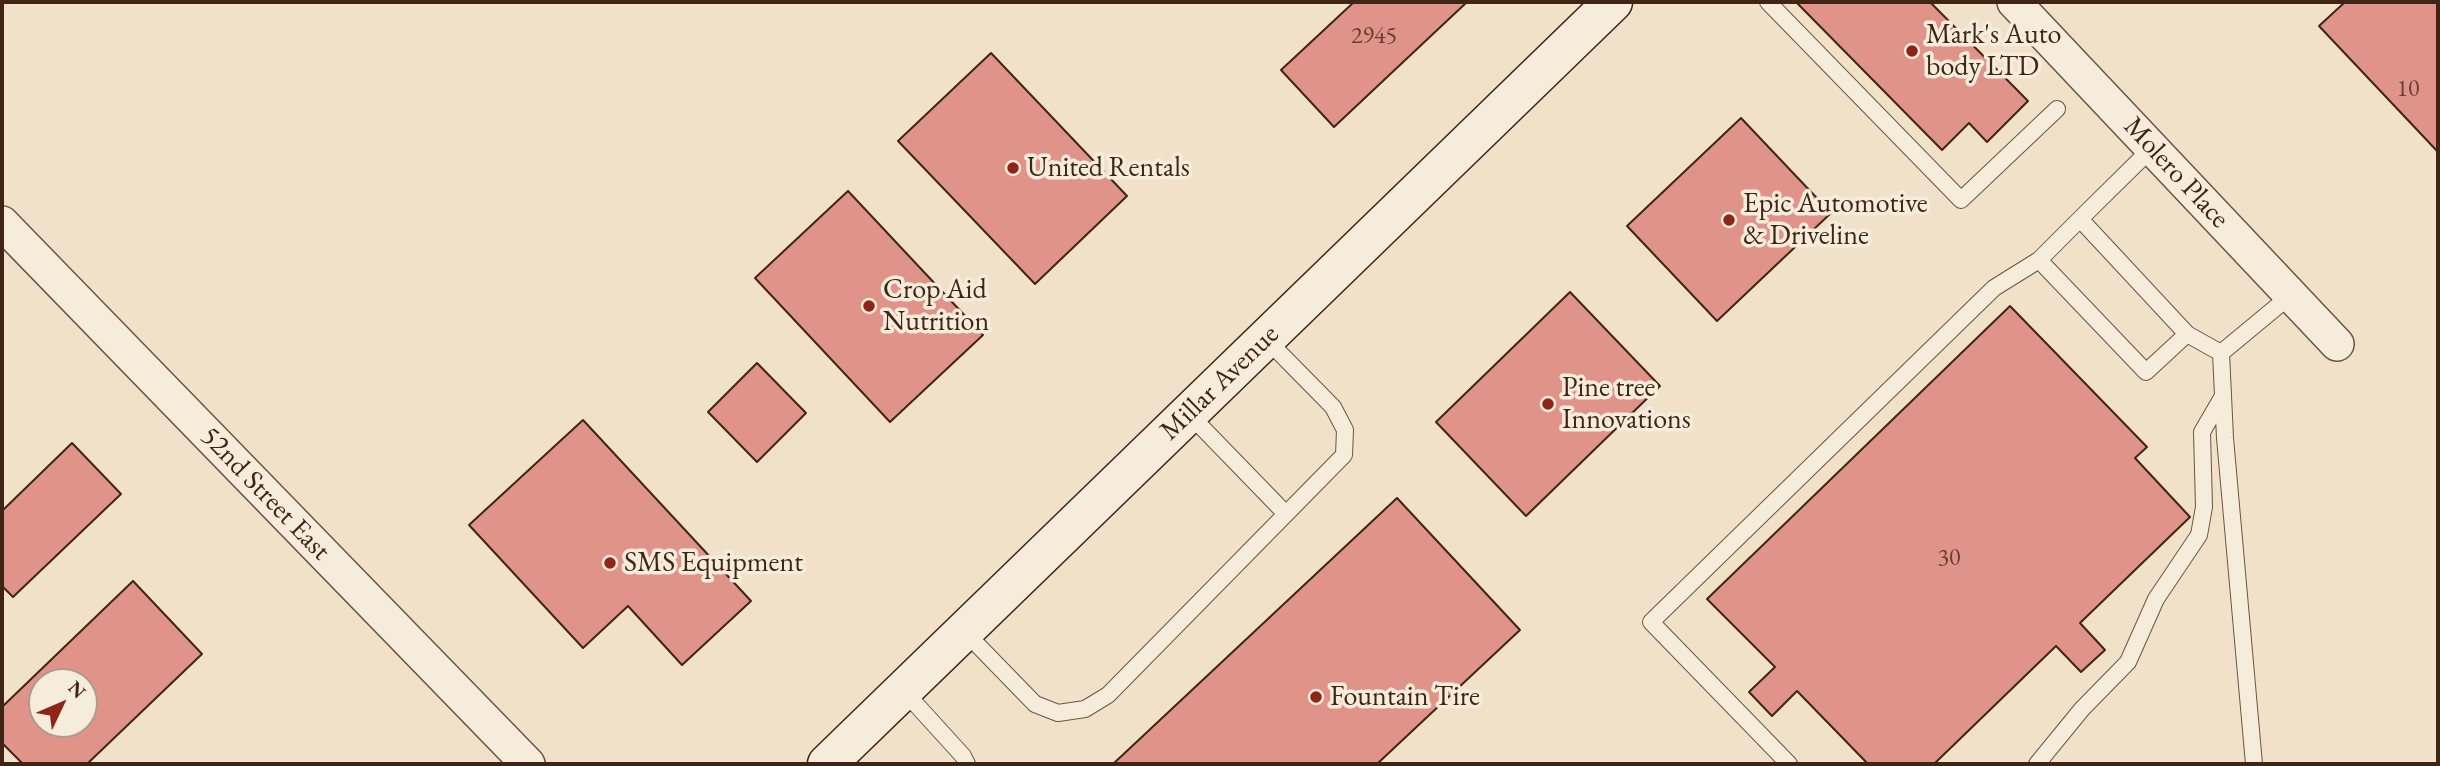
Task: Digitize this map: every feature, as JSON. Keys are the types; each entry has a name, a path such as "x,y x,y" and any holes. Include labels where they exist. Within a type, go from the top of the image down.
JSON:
{"street":[{"name":"Millar Avenue","path":"827,764 1613,2"},
{"name":"Molero Place","path":"2014,2 2337,344"},
{"name":"52nd Street East","path":"2,223 528,764"}],"lane":[{"path":"1768,2 1961,200 2057,109"},
{"path":"1789,764 1651,622 1994,288 2039,260 2152,148"},
{"path":"2080,219 2188,334 2221,353"},
{"path":"2039,260 2146,372 2188,334"},
{"path":"2221,353 2291,295"},
{"path":"964,631 1035,704 1058,713 1085,709 1108,695 1344,455 1345,430 1333,407 1266,339"},
{"path":"2221,353 2225,438 2254,764"},
{"path":"2037,764 2082,709 2128,662 2156,599 2199,535 2204,507 2202,432 2223,396"},
{"path":"1189,414 1286,514"},
{"path":"902,690 963,756 967,764"}],"building":[{"path":"1354,2 1467,2 1334,127 1281,70"},
{"name":"Mark's Auto body LTD","path":"1796,2 1930,2 2028,101 1987,142 1969,123 1942,150"},
{"path":"2345,2 2438,2 2438,152 2319,26"},
{"name":"United Rentals","path":"991,53 1127,196 1035,284 898,141"},
{"name":"Epic Automotive & Driveline","path":"1741,118 1831,213 1717,321 1627,226"},
{"name":"Crop Aid Nutrition","path":"848,191 983,335 890,422 755,278"},
{"name":"Pine tree Innovations","path":"1570,292 1660,386 1526,516 1436,422"},
{"path":"2010,306 2147,447 2135,458 2190,517 2080,623 2105,650 2081,672 2056,646 1934,764 1868,764 1797,691 1772,716 1749,692 1775,667 1707,599"},
{"path":"757,363 806,413 757,462 708,412"},
{"name":"SMS Equipment","path":"583,420 751,601 682,665 628,606 583,648 469,525"},
{"path":"72,443 121,494 13,597 2,586 2,511"},
{"name":"Fountain Tire","path":"1397,498 1520,630 1377,764 1113,764"},
{"path":"133,581 202,654 87,764 23,764 2,743 2,707 28,682 28,738 98,738 98,668 43,668"}],"place":[{"name":"Mark's Auto body LTD","path":"1912,51"},
{"name":"United Rentals","path":"1013,168"},
{"name":"Epic Automotive & Driveline","path":"1729,220"},
{"name":"Crop Aid Nutrition","path":"869,306"},
{"name":"Pine tree Innovations","path":"1548,404"},
{"name":"SMS Equipment","path":"610,563"},
{"name":"Fountain Tire","path":"1316,697"}]}
